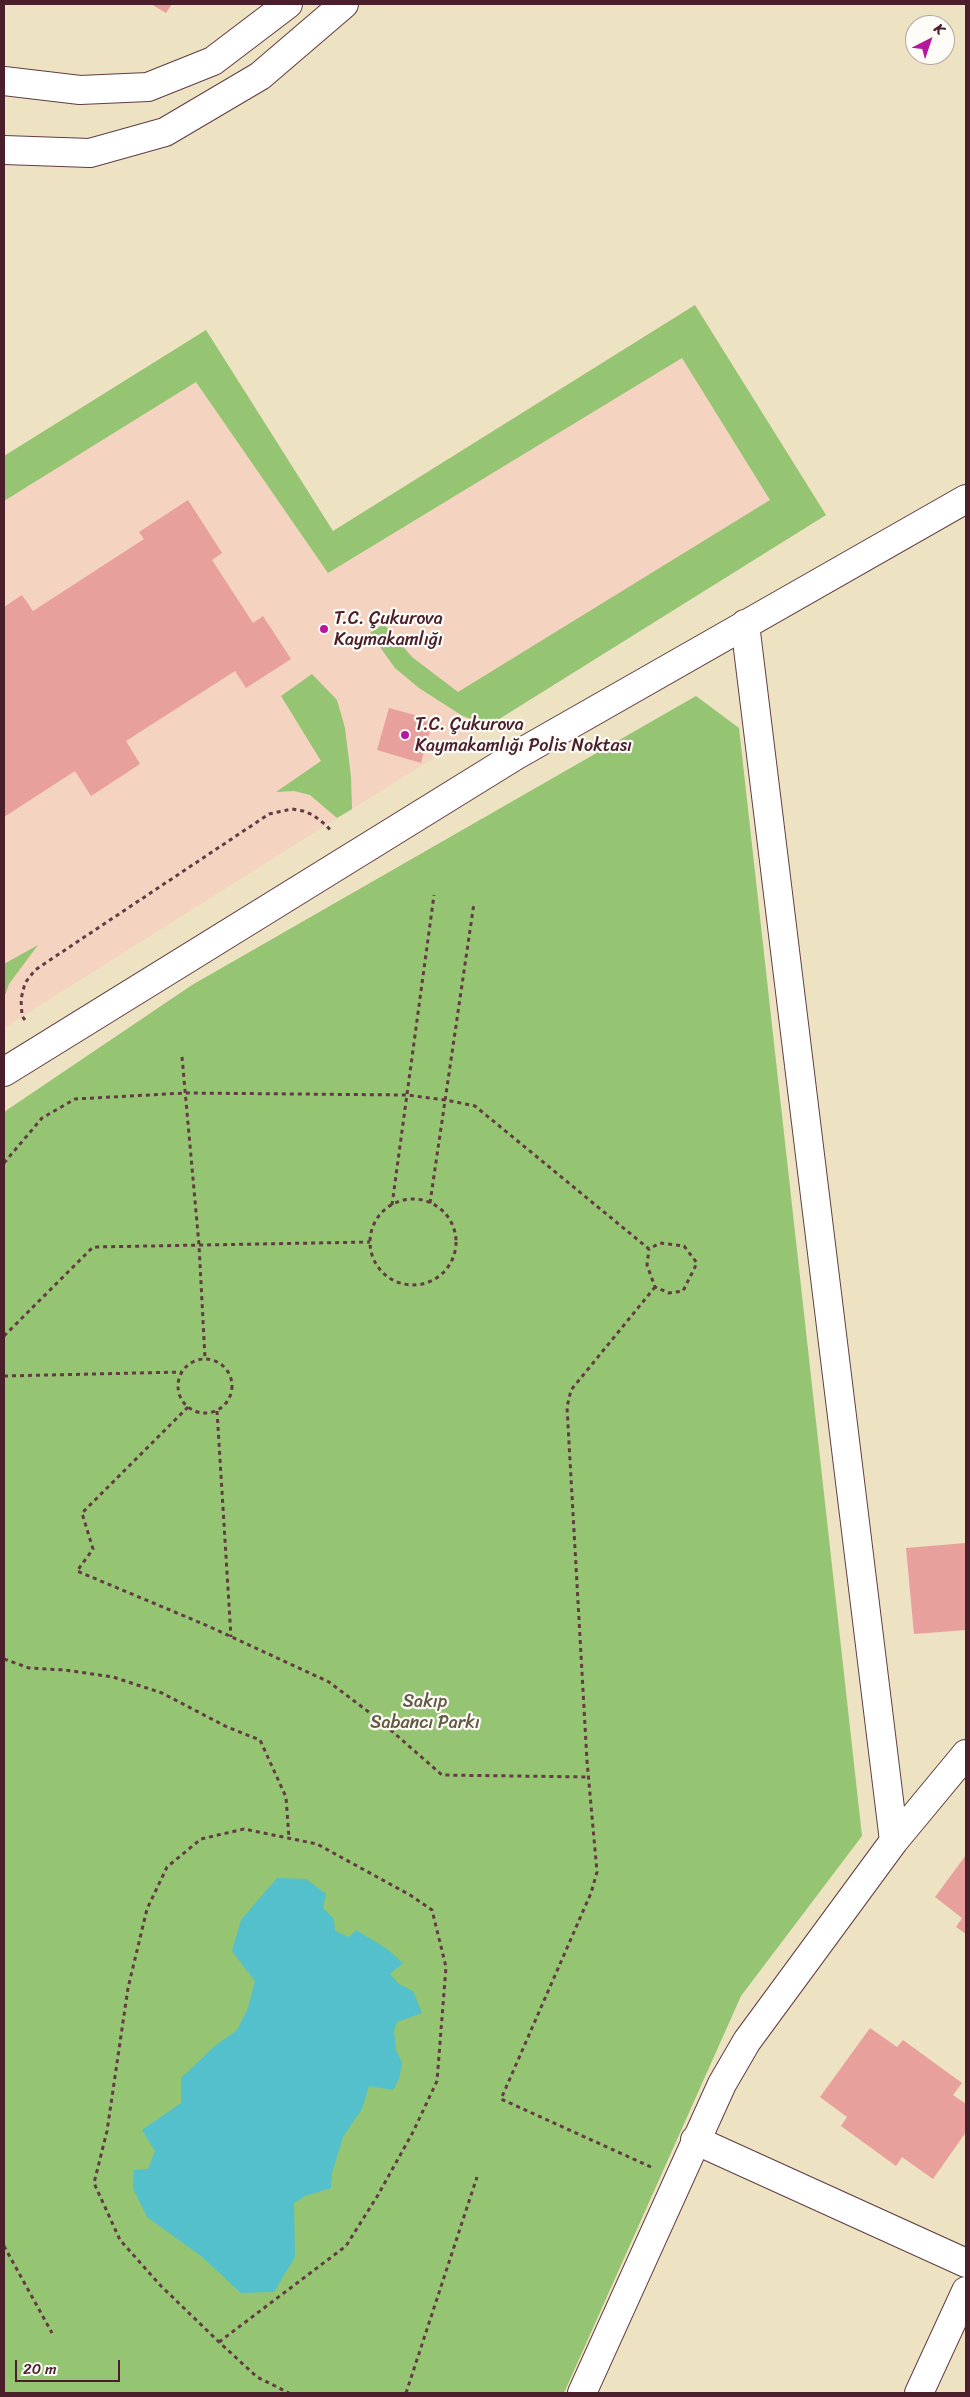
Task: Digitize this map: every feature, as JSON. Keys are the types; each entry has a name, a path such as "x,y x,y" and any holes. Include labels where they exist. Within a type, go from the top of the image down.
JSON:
{"street":[{"path":"4,81 80,90 148,87 212,61 288,4"},
{"path":"4,150 90,153 165,132 260,76 344,4"},
{"path":"4,1072 515,756 966,499"},
{"path":"745,624 894,1841"},
{"path":"582,2393 695,2140 722,2084 747,2041 894,1841 966,1754"},
{"path":"695,2140 966,2263"},
{"path":"919,2393 966,2291"}],"path":[{"path":"29,1027 22,1016 21,999 25,984 35,970 269,814 292,809 303,811 326,825 335,838"},
{"path":"392,1205 434,895"},
{"path":"430,1203 474,904"},
{"path":"182,1057 199,1245 205,1358"},
{"path":"4,1163 42,1118 75,1099 185,1093 407,1095 446,1100 475,1106 649,1249"},
{"path":"406,1200 421,1200 430,1203 446,1215 454,1228 456,1241 452,1261 440,1277 427,1284 414,1286 400,1284 388,1278 379,1268 372,1256 370,1242 376,1221 392,1205 406,1200"},
{"path":"4,1336 93,1247 370,1242"},
{"path":"660,1243 684,1246 697,1263 683,1291 669,1293 655,1287 647,1265 649,1249 660,1243"},
{"path":"655,1287 571,1390 567,1407 588,1777 597,1872 591,1893 501,2099 678,2180"},
{"path":"205,1358 222,1364 232,1378 231,1395 227,1403 216,1411 204,1413 188,1407 182,1401 178,1386 182,1372 196,1360 205,1358"},
{"path":"4,1376 182,1372"},
{"path":"188,1407 82,1513 93,1548 77,1571 231,1637 329,1682 378,1719 442,1775 588,1777"},
{"path":"216,1411 231,1637"},
{"path":"4,1659 29,1668 65,1670 113,1677 162,1693 227,1727 260,1740 286,1797 289,1838"},
{"path":"219,2342 346,2246 396,2164 437,2080 446,1967 432,1910 410,1895 317,1844 244,1829 201,1839 167,1867 147,1909 128,1988 107,2131 94,2183 120,2240 161,2286 219,2342 257,2377 289,2393"},
{"path":"406,2393 477,2177"},
{"path":"4,2246 52,2333"}],"shaded area":[{"name":"T.C. Çukurova Kaymakamlığı","path":"695,305 826,515 326,825 4,1028 4,456 206,330 333,531"}],"green space":[{"path":"695,305 826,515 488,726 461,715 419,688 395,668 370,633 384,624 412,657 458,692 770,500 682,358 328,573 196,382 4,501 4,456 206,330 333,531"},
{"path":"312,674 337,700 345,728 351,777 352,809 337,818 310,795 294,791 276,792 321,761 281,696"},
{"name":"Sakıp Sabancı Parkı","path":"696,696 739,728 862,1836 741,1996 564,2393 4,2393 4,1112 192,985"},
{"path":"38,945 9,984 4,998 4,964"}],"water":[{"path":"277,1878 306,1879 326,1894 323,1908 334,1919 335,1931 349,1937 356,1930 387,1949 403,1963 390,1974 399,1984 413,1991 422,2013 397,2022 394,2031 396,2050 402,2063 399,2079 393,2090 369,2086 362,2109 343,2137 332,2173 331,2188 305,2196 294,2203 295,2257 274,2292 241,2293 201,2256 147,2217 133,2188 134,2170 148,2169 155,2151 142,2130 181,2103 181,2078 216,2045 237,2030 248,2008 255,1981 232,1951 241,1920"}],"building":[{"path":"151,4 172,4 166,13"},
{"name":"T.C. Çukurova Kaymakamlığı","path":"188,500 222,553 212,560 253,623 263,616 291,659 246,688 235,671 126,741 140,764 91,796 75,771 4,817 4,607 22,595 33,611 144,539 139,532"},
{"name":"T.C. Çukurova Kaymakamlığı Polis Noktası","path":"389,708 433,720 421,763 377,750"},
{"path":"966,1543 966,1630 914,1634 906,1548"},
{"path":"966,1855 966,1934 956,1927 962,1918 935,1897"},
{"path":"870,2028 897,2047 903,2040 962,2083 953,2095 966,2104 966,2132 933,2179 902,2157 896,2166 841,2126 847,2117 820,2097"}],"place":[{"name":"T.C. Çukurova Kaymakamlığı","path":"324,629"},
{"name":"T.C. Çukurova Kaymakamlığı Polis Noktası","path":"405,735"}]}
